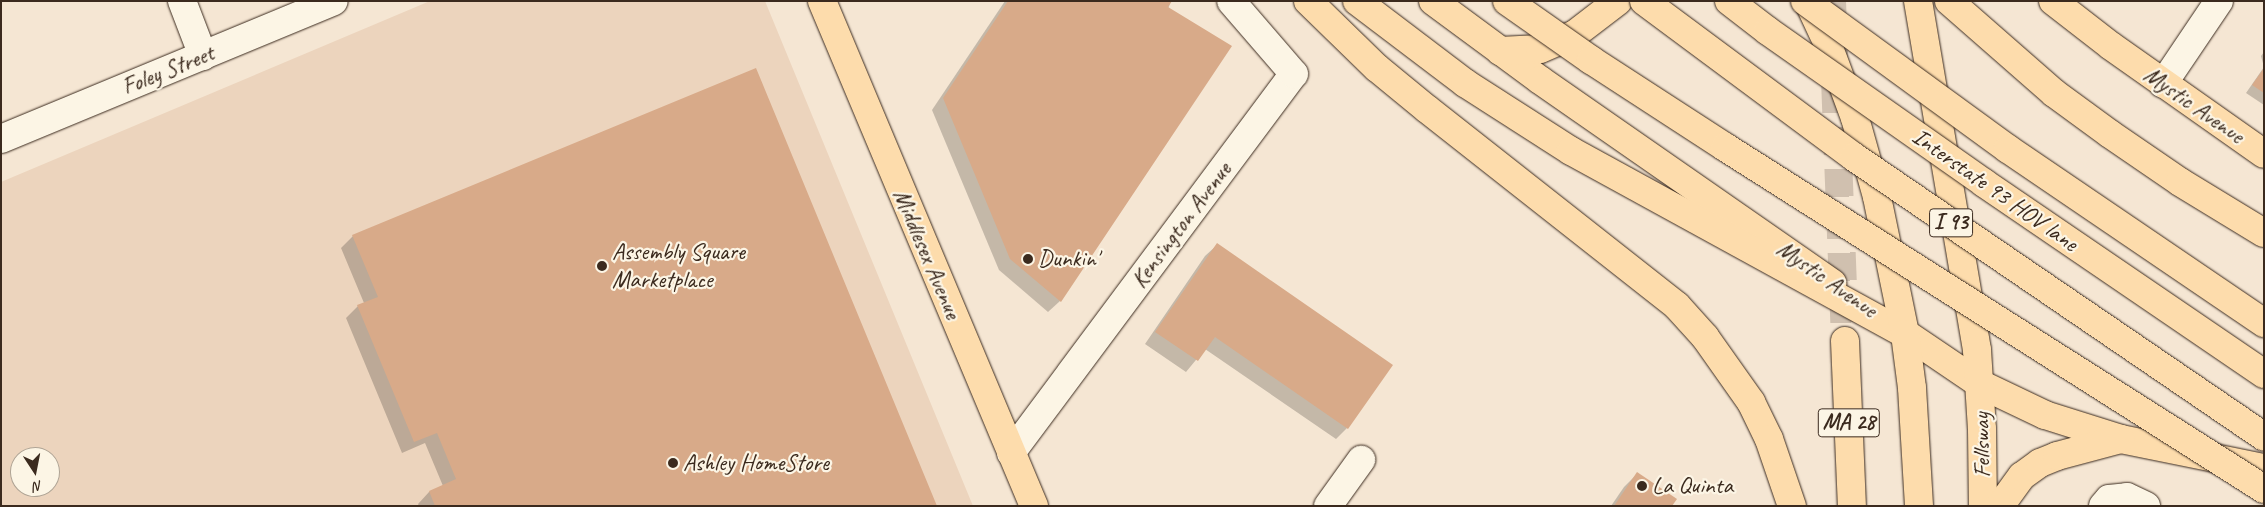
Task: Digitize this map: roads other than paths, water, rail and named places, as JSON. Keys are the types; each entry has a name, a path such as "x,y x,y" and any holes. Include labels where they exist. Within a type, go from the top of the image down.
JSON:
{"main road":[{"name":"Middlesex Avenue","path":"822,1 1034,506"},
{"path":"1308,1 1377,68 1677,306 1705,337 1751,402 1769,440 1792,506"},
{"path":"1357,1 1465,83 1571,150 1905,334"},
{"name":"Mystic Avenue","path":"1433,1 1500,51 1905,334 1980,384 2045,415 2121,439 2257,464"},
{"path":"1507,1 1591,60 1725,147 2264,489"},
{"path":"1500,51 1540,49 1549,46 1575,34 1618,1"},
{"name":"I 93","path":"1644,1 1854,157 2264,437"},
{"name":"Interstate 93 HOV lane","path":"1729,1 1776,37 1976,178 2264,374"},
{"path":"1806,1 1827,42 1855,118 1877,197 1905,334 1912,388 1919,506"},
{"path":"1806,1 2008,149 2264,323"},
{"path":"1826,1 1888,62"},
{"name":"Fellsway","path":"1918,1 1970,301 1980,384 1983,506"},
{"path":"1949,1 2054,93 2180,182 2264,233"},
{"name":"Mystic Avenue","path":"2053,1 2163,84 2264,154"},
{"name":"MA 28","path":"1845,341 1852,506"},
{"path":"2000,506 2022,476 2040,463 2057,456 2121,439"}],"street":[{"path":"182,1 203,56"},
{"name":"Foley Street","path":"1,139 334,1"},
{"name":"Kensington Avenue","path":"1011,453 1294,74 1230,1"},
{"path":"2163,84 2219,1"},
{"path":"1328,506 1361,460"},
{"path":"2106,503 2127,498 2146,506"}],"tunnel":[{"path":"1832,1 1845,341"}],"place":[{"name":"Dunkin'","path":"1028,259"},
{"name":"Assembly Square Marketplace","path":"602,266"},
{"name":"Ashley HomeStore","path":"673,463"},
{"name":"La Quinta","path":"1642,486"}]}
